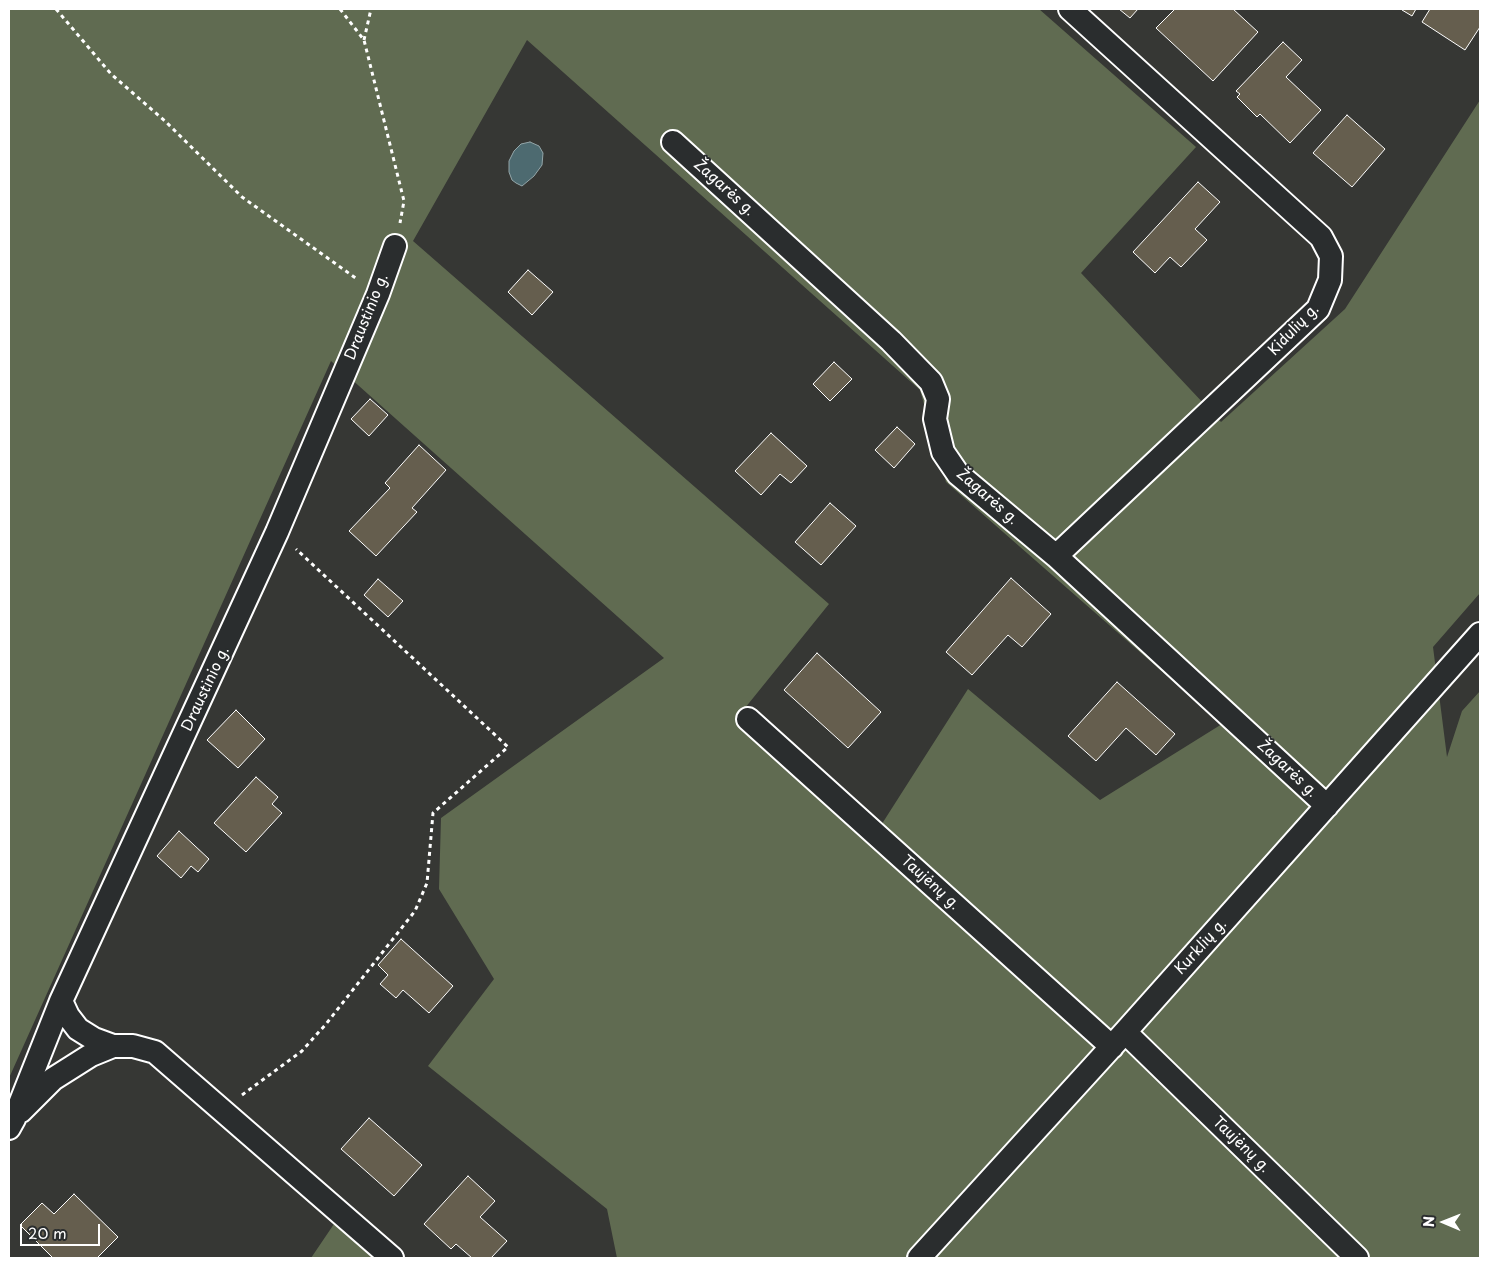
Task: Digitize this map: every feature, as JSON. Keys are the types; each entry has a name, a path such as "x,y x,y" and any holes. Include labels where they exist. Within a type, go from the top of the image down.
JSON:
{"street":[{"name":"Kidulių g.","path":"1056,556 1318,309 1330,280 1331,256 1321,237 1070,9"},
{"name":"Žagarės g.","path":"673,142 891,341 931,382 938,399 935,419 943,452 958,474 1056,556 1327,806"},
{"name":"Draustinio g.","path":"11,1123 61,1001 277,532 378,294 395,246"},
{"name":"Kurklių g.","path":"919,1258 1119,1039 1480,634"},
{"name":"Taujėnų g.","path":"748,720 1119,1039 1357,1258"},
{"path":"61,1001 68,1016 78,1029 94,1039 113,1046 133,1046 155,1052 392,1258"},
{"path":"11,1123 53,1079 91,1055 113,1046"}],"path":[{"path":"56,9 111,74 165,120 242,197 378,294"},
{"path":"340,9 364,40 404,201 395,246"},
{"path":"364,40 371,9"},
{"path":"222,1110 302,1051 326,1024 415,911 427,883 433,813 508,747 277,532"}],"green space":[{"path":"9,9 1039,9 1196,147 1081,273 1221,422 1345,309 1480,100 1480,593 1433,647 1447,757 1462,711 1480,691 1480,1258 617,1258 607,1209 428,1066 494,979 439,889 441,818 664,658 331,361 9,1078","holes":["527,40 920,390 946,482 1222,724 1100,800 968,689 878,830 745,708 829,604 413,241"]},
{"path":"334,1224 373,1258 311,1258"}],"water":[{"path":"530,142 539,146 543,153 542,165 534,176 522,186 512,180 509,172 509,161 514,151 521,144"}],"building":[{"path":"1119,9 1138,9 1130,18"},
{"path":"1175,9 1233,9 1258,32 1213,81 1156,28"},
{"path":"1403,9 1416,9 1412,16"},
{"path":"1430,9 1480,9 1480,27 1465,50 1422,22"},
{"path":"1283,42 1302,60 1286,77 1321,110 1290,143 1260,114 1257,117 1237,97 1240,94 1236,91"},
{"path":"1347,115 1385,149 1352,187 1313,153"},
{"path":"1198,182 1220,202 1195,229 1207,240 1181,267 1170,257 1155,273 1133,252"},
{"path":"528,270 553,292 532,315 508,292"},
{"path":"834,362 852,379 830,401 813,384"},
{"path":"370,399 388,415 369,436 351,419"},
{"path":"897,427 915,444 894,468 875,450"},
{"path":"771,433 807,466 791,483 780,474 761,495 735,471"},
{"path":"419,445 446,470 412,508 417,512 376,556 349,531 390,488 385,483"},
{"path":"830,503 856,526 821,565 795,542"},
{"path":"1011,578 1051,614 1022,647 1008,635 972,675 946,652"},
{"path":"378,579 403,601 388,617 364,595"},
{"path":"817,653 881,712 848,748 784,690"},
{"path":"1117,682 1175,734 1156,755 1126,728 1096,761 1068,736"},
{"path":"236,710 265,739 238,768 207,740"},
{"path":"256,777 278,797 272,804 282,813 246,852 214,823"},
{"path":"179,831 209,859 198,872 191,866 181,878 157,856"},
{"path":"401,939 453,986 429,1013 403,990 396,998 380,984 388,975 378,965"},
{"path":"369,1118 422,1165 394,1196 341,1149"},
{"path":"468,1176 495,1201 480,1217 507,1241 491,1258 472,1258 456,1244 451,1249 424,1224"},
{"path":"74,1194 118,1237 97,1258 53,1258 20,1225 42,1203 54,1214"}]}
